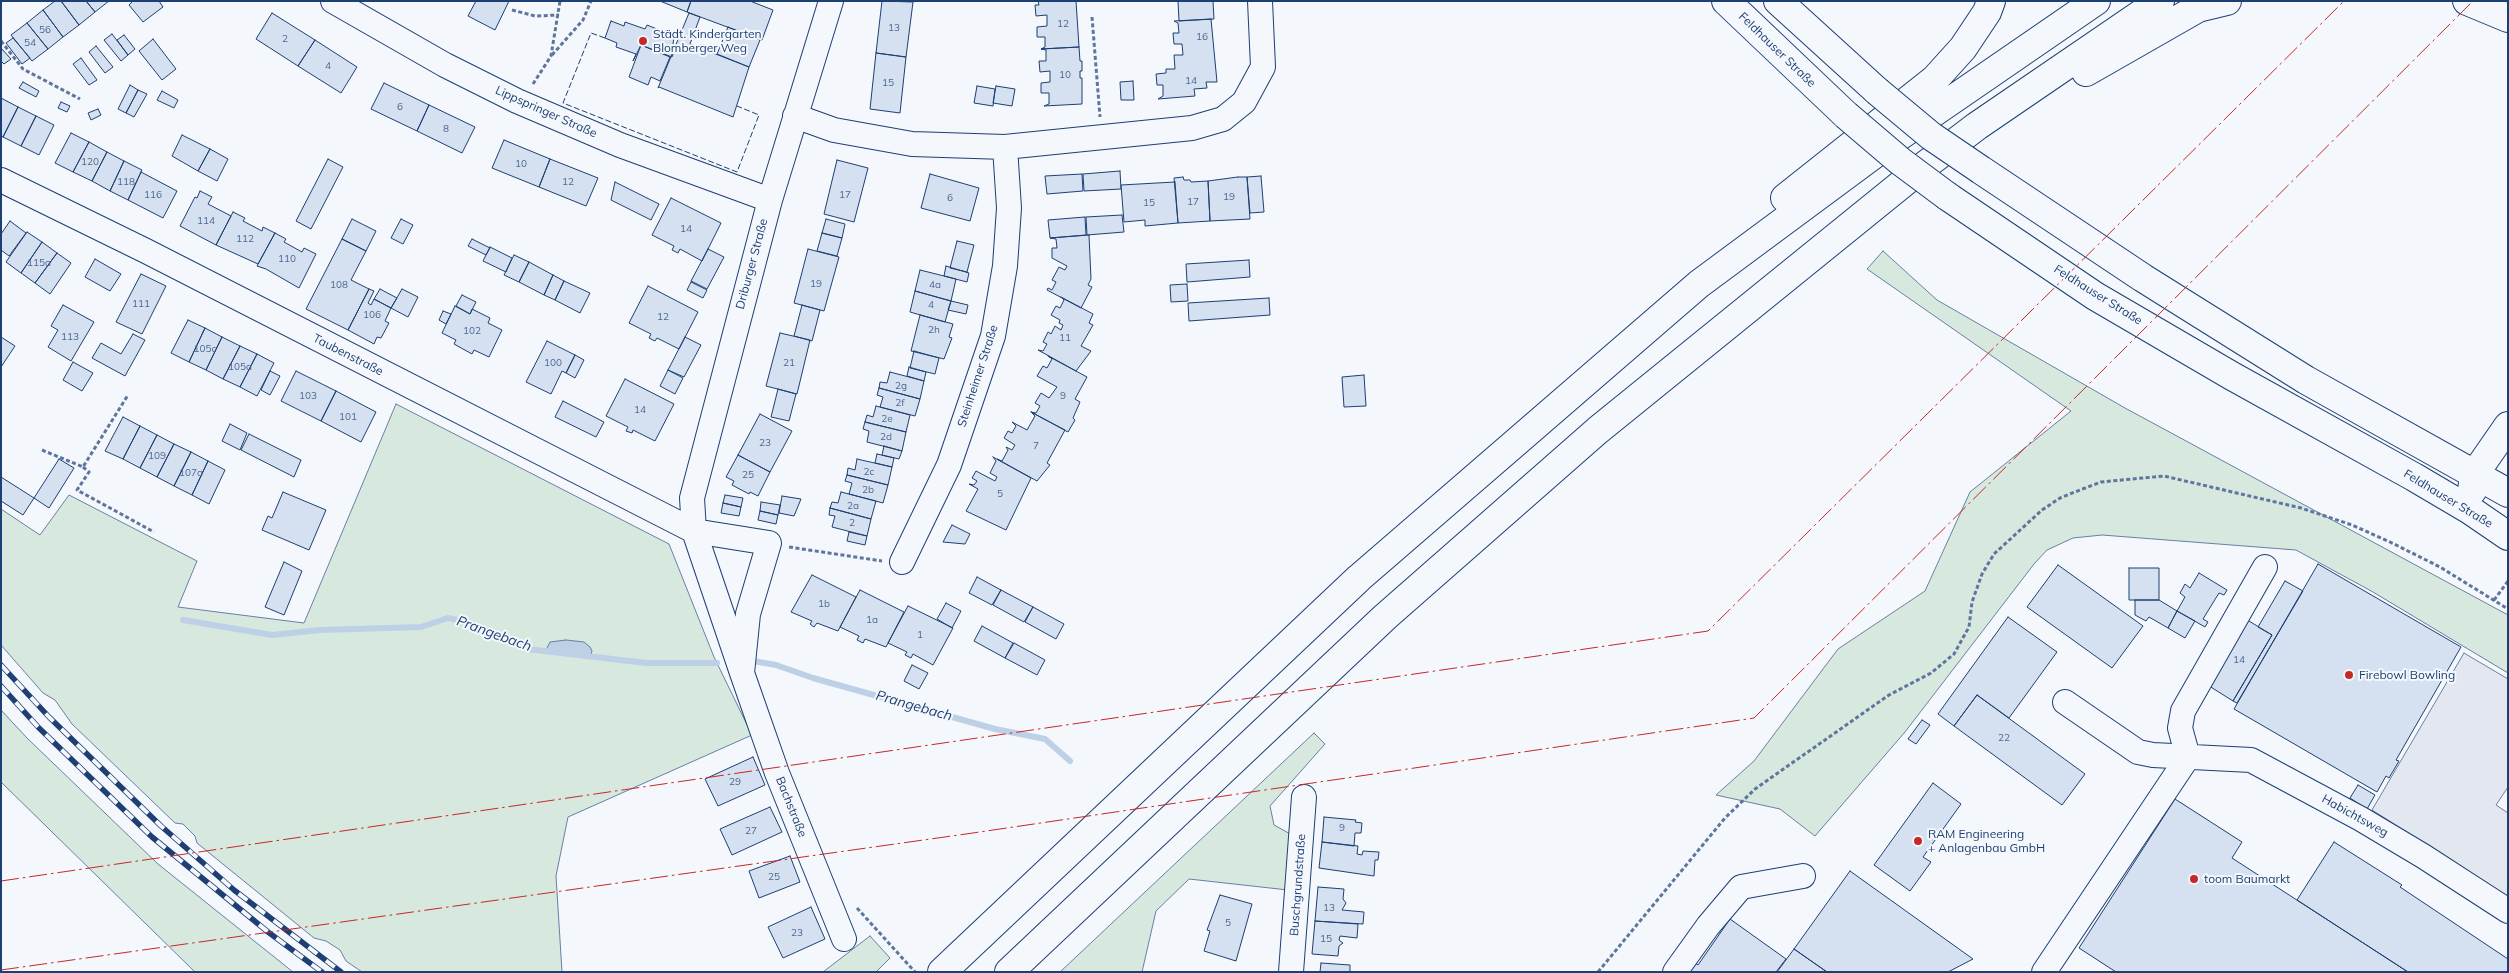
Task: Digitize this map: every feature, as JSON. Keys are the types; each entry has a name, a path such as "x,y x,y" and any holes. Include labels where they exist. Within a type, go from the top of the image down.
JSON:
{"main road":[{"name":"Feldhauser Straße","path":"1726,1 1846,115 1900,161 1947,196 2095,296 2232,376 2470,510 2508,536"},
{"path":"1778,1 1877,91 1931,136 1981,170 2143,278 2298,375 2508,493"},
{"path":"1699,284 1750,226 1935,80 1964,48 1987,12 1991,1"},
{"path":"942,972 1359,578 1699,284 1888,144 2096,1"},
{"path":"1009,972 1385,617 1583,443 1912,176 1977,126 2160,1"},
{"path":"1977,126 2052,92 2198,8 2227,1"},
{"path":"2467,1 2508,18"},
{"path":"2470,510 2474,475 2508,426"},
{"path":"2470,510 2508,493"}],"street":[{"name":"Lippspringer Straße","path":"333,1 446,65 517,101 620,145 770,200"},
{"name":"Driburger Straße","path":"694,531 692,498 770,200 831,1"},
{"path":"795,116 834,130 912,144 1005,147 1192,128 1223,119 1244,102 1263,67 1260,1"},
{"name":"Steinheimer Straße","path":"902,562 948,465 993,336 1005,266 1008,218 1005,147"},
{"name":"Taubenstraße","path":"1,180 146,251 694,531 769,543"},
{"name":"Bachstraße","path":"694,531 777,773 844,939"},
{"name":"Bachstraße","path":"742,673 748,614 769,543"},
{"path":"2044,972 2188,756 2180,728 2183,711 2265,567"},
{"name":"Habichtsweg","path":"2065,702 2138,752 2153,755 2251,760 2361,819 2439,866 2508,912"},
{"name":"Buschgrundstraße","path":"1292,972 1304,797"},
{"path":"1675,972 1708,926 1741,887 1803,876"}],"path":[{"path":"552,56 560,1"},
{"path":"517,101 529,90 552,56 583,20 591,1"},
{"path":"512,10 535,16 559,15"},
{"path":"1092,17 1101,138"},
{"path":"1,41 23,69 80,99"},
{"path":"83,467 128,395"},
{"path":"42,450 83,467 89,472 78,490 154,532"},
{"path":"1598,972 1725,818 1755,789 1889,696 1932,673 1954,654 1969,627 1972,602 1982,574 1994,554 2042,510 2060,498 2101,482 2164,476 2242,493 2301,508 2352,525 2440,567 2508,609"},
{"path":"769,543 863,559 902,562"},
{"path":"2494,600 2508,581"},
{"path":"866,919 916,972"}],"shaded area":[{"path":"1883,251 1937,300 2125,408 2508,615 2508,673 2373,592 2296,550 2102,535 2073,538 2047,550 2034,564 1905,732 1815,836 1780,809 1716,795 1754,761 1838,649 1925,591 1970,492 2071,411 1867,269"},
{"path":"396,404 669,544 714,657 752,735 568,817 556,876 562,972 362,972 346,961 340,950 326,941 314,938 197,843 195,836 183,824 175,823 72,724 55,700 43,693 1,645 1,509 40,535 69,495 197,561 178,607 304,623"},
{"path":"2464,653 2508,679 2508,787 2496,805 2508,813 2508,896 2372,810"},
{"path":"1,710 27,738 158,864 293,972 195,972 1,782"},
{"path":"1314,733 1325,744 1270,806 1274,825 1294,836 1288,890 1189,879 1156,911 1142,972 1060,972"},
{"path":"870,936 890,958 876,972 823,972"}],"water":[{"path":"566,640 584,642 592,651 590,657 546,650 550,642"}],"building":[{"path":"55,1 61,1 79,25 63,37 43,10"},
{"path":"61,1 86,1 95,12 79,25"},
{"path":"86,1 109,1 95,12"},
{"path":"133,1 159,1 163,7 143,22 129,5"},
{"path":"476,1 509,1 495,30 468,16"},
{"path":"660,1 691,1 687,12"},
{"path":"691,1 750,1 773,10 762,40 687,12"},
{"path":"882,1 913,2 906,57 876,53"},
{"path":"1038,1 1076,1 1079,47 1041,49 1045,47 1045,37 1037,37 1037,27 1047,26 1047,15 1036,16 1035,5 1039,5"},
{"path":"1178,1 1213,1 1214,19 1179,21"},
{"path":"43,10 63,37 48,49 27,23"},
{"path":"272,13 315,40 298,66 256,39"},
{"path":"689,13 700,17 690,44 749,67 733,117 658,88"},
{"path":"1211,19 1217,82 1206,82 1207,88 1194,89 1195,96 1158,99 1163,96 1163,85 1157,85 1156,74 1166,73 1166,69 1175,69 1174,55 1183,55 1182,44 1174,44 1173,33 1179,33 1178,23 1174,21"},
{"name":"Städt. Kindergarten Blomberger Weg","path":"611,21 624,26 625,22 645,29 647,25 662,31 663,36 674,37 673,44 676,46 672,57 641,45 633,61 636,54 616,47 617,43 605,38"},
{"path":"27,23 48,49 32,61 11,35"},
{"path":"728,27 760,40 749,67 717,54"},
{"path":"112,34 128,55 121,61 104,40"},
{"path":"124,35 135,49 128,55 117,40"},
{"path":"13,38 30,58 22,64 6,43"},
{"path":"153,39 176,69 162,80 139,51"},
{"path":"315,40 357,67 341,93 298,66"},
{"path":"641,45 670,57 660,81 651,77 648,85 629,77"},
{"path":"96,46 113,67 105,73 89,52"},
{"path":"1079,47 1080,61 1082,61 1080,78 1082,78 1082,104 1044,106 1049,104 1049,93 1041,93 1041,83 1050,82 1050,71 1040,72 1039,61 1046,61 1046,50 1041,49"},
{"path":"1,48 11,59 4,64 1,61"},
{"path":"876,53 906,57 900,113 870,109"},
{"path":"81,58 97,80 89,85 73,64"},
{"path":"1133,81 1134,100 1121,100 1120,82"},
{"path":"23,82 39,91 36,97 19,88"},
{"path":"384,83 429,105 417,131 371,109"},
{"path":"130,85 138,90 126,113 118,109"},
{"path":"977,86 995,89 993,106 974,103"},
{"path":"996,86 1015,89 1012,106 993,103"},
{"path":"138,90 147,94 134,117 126,113"},
{"path":"162,91 178,100 174,108 157,100"},
{"path":"1,98 18,107 3,137 1,136"},
{"path":"61,102 70,106 67,112 58,108"},
{"path":"429,105 475,127 462,153 417,131"},
{"path":"18,107 36,116 21,146 3,137"},
{"path":"98,109 101,115 91,120 88,113"},
{"path":"36,116 54,125 39,155 21,146"},
{"path":"71,133 89,142 73,172 55,163"},
{"path":"182,135 210,149 198,171 172,156"},
{"path":"504,140 550,159 539,187 492,168"},
{"path":"89,142 107,152 92,181 73,172"},
{"path":"210,149 228,159 217,181 198,171"},
{"path":"107,152 124,161 110,191 92,181"},
{"path":"328,159 343,167 311,229 296,221"},
{"path":"550,159 598,178 586,206 539,187"},
{"path":"837,160 868,168 854,222 824,214"},
{"path":"124,161 142,170 128,200 110,191"},
{"path":"1120,171 1121,189 1084,191 1083,174"},
{"path":"141,172 177,191 163,218 128,200"},
{"path":"930,174 979,188 970,221 921,208"},
{"path":"1082,174 1083,191 1047,194 1045,176"},
{"path":"1261,176 1264,212 1250,213 1247,177"},
{"path":"1183,177 1184,180 1190,180 1191,182 1208,181 1210,221 1178,223 1174,178"},
{"path":"1247,177 1250,219 1210,221 1208,181"},
{"path":"615,182 659,204 651,220 611,200"},
{"path":"1175,182 1178,223 1145,226 1145,220 1124,222 1121,185"},
{"path":"200,191 212,197 208,204 231,216 216,245 180,226"},
{"path":"671,198 721,223 702,261 680,249 678,253 672,250 674,246 652,235"},
{"path":"233,212 245,218 243,221 262,231 263,227 275,233 258,264 216,245"},
{"path":"1122,215 1124,232 1087,235 1086,217"},
{"path":"1085,217 1086,235 1050,238 1048,220"},
{"path":"352,219 376,231 366,251 342,239"},
{"path":"401,219 413,225 403,244 391,238"},
{"path":"826,219 845,224 842,238 822,233"},
{"path":"10,221 26,233 9,256 1,250 1,234"},
{"path":"27,232 42,242 21,273 6,262"},
{"path":"275,233 286,239 284,242 302,252 304,248 316,254 299,288 266,269 257,266"},
{"path":"822,233 842,238 837,256 817,251"},
{"path":"1089,235 1091,279 1088,285 1092,287 1081,308 1047,290 1048,288 1052,290 1056,282 1052,280 1059,267 1065,270 1067,266 1052,258 1052,248 1057,248 1056,239 1050,238"},
{"path":"342,239 366,251 351,280 369,289 348,330 306,309"},
{"path":"472,239 490,248 486,255 468,246"},
{"path":"957,241 974,245 967,272 950,268"},
{"path":"42,242 57,253 35,283 21,273"},
{"path":"490,247 512,258 506,272 483,261"},
{"path":"708,249 724,257 707,289 691,281"},
{"path":"808,249 839,257 824,311 794,303"},
{"path":"57,253 71,263 50,294 35,283"},
{"path":"514,255 529,262 519,282 504,275"},
{"path":"95,259 121,274 110,291 85,277"},
{"path":"1249,260 1250,277 1187,282 1186,264"},
{"path":"529,262 553,275 544,295 519,282"},
{"path":"946,266 969,273 967,282 944,276"},
{"path":"920,270 956,279 951,301 915,291"},
{"path":"141,274 166,286 142,334 116,322"},
{"path":"553,275 564,281 555,300 544,295"},
{"path":"564,281 590,293 580,313 555,300"},
{"path":"691,282 707,290 703,298 687,290"},
{"path":"1187,284 1188,301 1171,302 1170,285"},
{"path":"648,286 698,312 679,349 657,338 655,341 649,338 651,334 629,323"},
{"path":"369,289 374,291 368,303 371,305 374,299 391,308 385,321 389,323 381,338 377,337 374,344 348,330"},
{"path":"380,289 397,298 391,308 374,299"},
{"path":"402,289 418,297 408,317 391,308"},
{"path":"915,291 951,301 945,322 910,312"},
{"path":"462,295 476,302 470,314 456,306"},
{"path":"1061,297 1093,314 1089,323 1093,325 1081,346 1091,351 1076,371 1038,350 1043,351 1047,344 1043,342 1048,332 1051,334 1055,326 1061,330 1063,325 1059,323 1060,320 1051,315 1056,306 1060,308 1064,300"},
{"path":"1269,298 1270,315 1189,321 1188,303"},
{"path":"951,301 968,305 966,314 948,310"},
{"path":"63,305 94,322 71,361 48,347 58,330 51,326"},
{"path":"802,305 820,310 812,341 794,336"},
{"path":"455,306 470,314 472,309 490,318 488,323 502,330 489,357 474,350 472,354 454,344 456,340 442,333"},
{"path":"443,311 451,314 446,324 439,320"},
{"path":"920,315 953,324 949,337 952,338 944,359 911,351"},
{"path":"188,320 205,328 189,362 171,353"},
{"path":"205,328 222,337 206,370 189,362"},
{"path":"780,333 810,340 797,394 766,386"},
{"path":"133,334 145,340 125,376 92,358 101,343 121,354"},
{"path":"1,337 15,346 1,367"},
{"path":"222,337 240,346 223,379 206,370"},
{"path":"685,337 701,345 684,377 668,370"},
{"path":"547,341 575,355 566,373 562,371 551,394 526,382"},
{"path":"240,346 257,354 240,387 223,379"},
{"path":"914,351 939,358 935,374 910,368"},
{"path":"257,354 274,363 257,396 240,387"},
{"path":"575,355 584,360 575,378 566,373"},
{"path":"1048,356 1087,377 1075,399 1080,402 1073,418 1075,420 1068,432 1031,412 1036,413 1040,406 1035,403 1041,393 1049,398 1057,387 1037,376 1043,366 1047,368 1052,359"},
{"path":"73,362 93,373 82,391 63,380"},
{"path":"909,367 926,372 924,381 907,376"},
{"path":"668,370 683,378 675,394 660,386"},
{"path":"270,371 280,376 270,395 261,390"},
{"path":"296,371 336,391 321,421 281,401"},
{"path":"890,372 924,381 920,399 879,388 880,382 887,383"},
{"path":"1364,375 1366,406 1344,407 1342,377"},
{"path":"625,379 674,404 655,441 633,430 632,433 626,431 628,427 606,416"},
{"path":"879,388 920,399 915,416 880,407 883,397 877,395"},
{"path":"778,389 796,394 789,421 771,417"},
{"path":"336,391 376,412 361,442 321,421"},
{"path":"563,401 604,422 596,437 555,417"},
{"path":"876,406 910,415 906,432 865,422 867,415 873,417"},
{"path":"1031,412 1065,430 1047,463 1050,465 1037,481 997,459 1002,461 1008,450 1006,447 1012,450 1015,445 1004,438 1008,431 1012,433 1016,426 1012,422 1027,430 1035,416"},
{"path":"760,414 792,431 770,472 738,455"},
{"path":"123,417 140,426 123,459 105,451"},
{"path":"865,422 906,432 902,451 867,442 869,431 863,429"},
{"path":"230,424 247,433 240,450 222,441"},
{"path":"140,426 157,435 140,468 123,459"},
{"path":"249,434 301,460 294,477 241,450"},
{"path":"157,435 174,444 157,477 140,468"},
{"path":"174,444 191,452 174,486 157,477"},
{"path":"884,446 902,451 899,459 882,455"},
{"path":"191,452 208,461 192,495 174,486"},
{"path":"877,454 894,458 892,467 875,463"},
{"path":"738,455 770,472 758,496 750,492 749,494 732,485 734,481 726,477"},
{"path":"993,457 1031,478 1006,530 966,511 978,489 969,484 974,485 977,481 972,478 976,471 995,481 997,477 990,473 996,461"},
{"path":"59,459 74,468 49,508 34,498"},
{"path":"857,459 892,467 888,485 847,475 848,468 855,470"},
{"path":"208,461 225,470 209,504 192,495"},
{"path":"847,475 888,485 883,503 849,494 852,483 845,481"},
{"path":"1,477 34,498 23,515 1,501"},
{"path":"283,492 326,510 309,550 262,530 268,516 272,518"},
{"path":"841,492 876,501 871,519 830,508 832,502 838,503"},
{"path":"725,495 743,498 741,507 723,503"},
{"path":"782,496 801,499 794,516 779,513"},
{"path":"761,502 780,505 778,515 760,511"},
{"path":"723,503 741,507 739,516 721,513"},
{"path":"830,508 871,519 867,536 832,527 835,516 829,515"},
{"path":"760,511 778,515 776,524 758,520"},
{"path":"952,525 970,534 965,544 943,542"},
{"path":"849,532 867,536 865,545 847,541"},
{"path":"284,562 302,571 284,615 265,607"},
{"name":"Firebowl Bowling","path":"2318,564 2461,647 2396,760 2399,761 2389,778 2386,776 2377,792 2234,709"},
{"path":"2058,565 2143,626 2112,668 2027,607"},
{"path":"2129,568 2159,568 2159,600 2129,600"},
{"path":"2199,573 2227,590 2224,595 2219,593 2203,619 2208,622 2205,627 2177,611 2185,597 2180,593 2185,584 2190,588"},
{"path":"812,575 856,597 838,631 817,623 814,627 810,624 812,621 791,612"},
{"path":"977,577 1001,590 992,605 969,593"},
{"path":"2285,581 2303,591 2237,703 2233,701 2272,635 2258,627"},
{"path":"860,590 904,612 886,647 865,639 863,643 857,640 859,636 840,627"},
{"path":"1001,590 1033,607 1024,622 993,605"},
{"path":"2135,600 2159,600 2177,611 2168,628 2149,617 2146,621 2135,615"},
{"path":"946,603 961,611 952,628 937,619"},
{"path":"908,606 953,628 933,665 913,654 911,658 905,655 907,652 888,643"},
{"path":"1033,607 1064,624 1056,639 1025,622"},
{"path":"2177,611 2195,621 2185,638 2168,628"},
{"path":"2008,617 2057,652 2009,718 1977,695 1954,726 1938,714"},
{"path":"2244,618 2272,635 2233,701 2206,684"},
{"path":"982,626 1013,643 1005,658 974,641"},
{"path":"1014,643 1045,660 1037,675 1005,658"},
{"path":"912,665 928,673 919,689 904,681"},
{"path":"1977,695 2085,774 2062,805 1954,726"},
{"path":"1922,720 1930,725 1916,744 1908,739"},
{"path":"753,757 765,785 718,806 705,779"},
{"path":"1933,783 1961,804 1923,857 1931,862 1910,891 1874,865"},
{"path":"2358,785 2375,795 2367,809 2350,798"},
{"name":"toom Baumarkt","path":"2175,799 2242,842 2232,858 2408,972 2116,972 2079,948"},
{"path":"770,807 782,832 732,855 720,829"},
{"path":"1324,817 1356,820 1355,822 1362,823 1361,833 1355,833 1354,846 1322,842"},
{"path":"1322,842 1358,846 1357,854 1362,855 1363,851 1379,852 1378,860 1375,860 1374,876 1319,868"},
{"path":"2334,842 2402,885 2400,887 2508,959 2508,972 2408,972 2297,900"},
{"path":"790,856 800,882 759,898 749,871"},
{"path":"1850,871 1973,959 1948,972 1827,972 1794,949"},
{"path":"1318,887 1344,889 1343,899 1346,903 1342,910 1364,912 1363,924 1315,921"},
{"path":"1220,895 1252,904 1236,961 1204,951 1210,931 1207,930"},
{"path":"811,907 825,939 783,958 768,927"},
{"path":"1730,919 1786,959 1776,972 1681,972 1690,959 1698,965"},
{"path":"1315,921 1358,924 1357,938 1340,936 1339,940 1343,943 1339,946 1338,956 1312,954"},
{"path":"1794,949 1827,972 1777,972"},
{"path":"1321,963 1350,965 1350,972 1320,972"}],"waterway":[{"name":"Prangebach","path":"183,620 272,635 320,630 421,627 448,618 470,623 527,649 646,663 717,663"},
{"name":"Prangebach","path":"753,661 776,665 813,678 995,729 1045,739 1070,761"}],"railway":[{"path":"1,665 49,717 161,826 234,890 341,972"},
{"path":"1,686 39,728 152,837 268,932 322,972"}],"fence":[{"path":"605,38 591,33 563,103 737,172 759,115 737,106"}],"power":[{"path":"1,881 1708,631 2344,1"},
{"path":"1,970 966,834 1754,718 2473,1"}],"place":[{"name":"Städt. Kindergarten Blomberger Weg","path":"643,41"},
{"name":"Firebowl Bowling","path":"2349,675"},
{"name":"RAM Engineering + Anlagenbau GmbH","path":"1918,841"},
{"name":"toom Baumarkt","path":"2194,879"}]}
